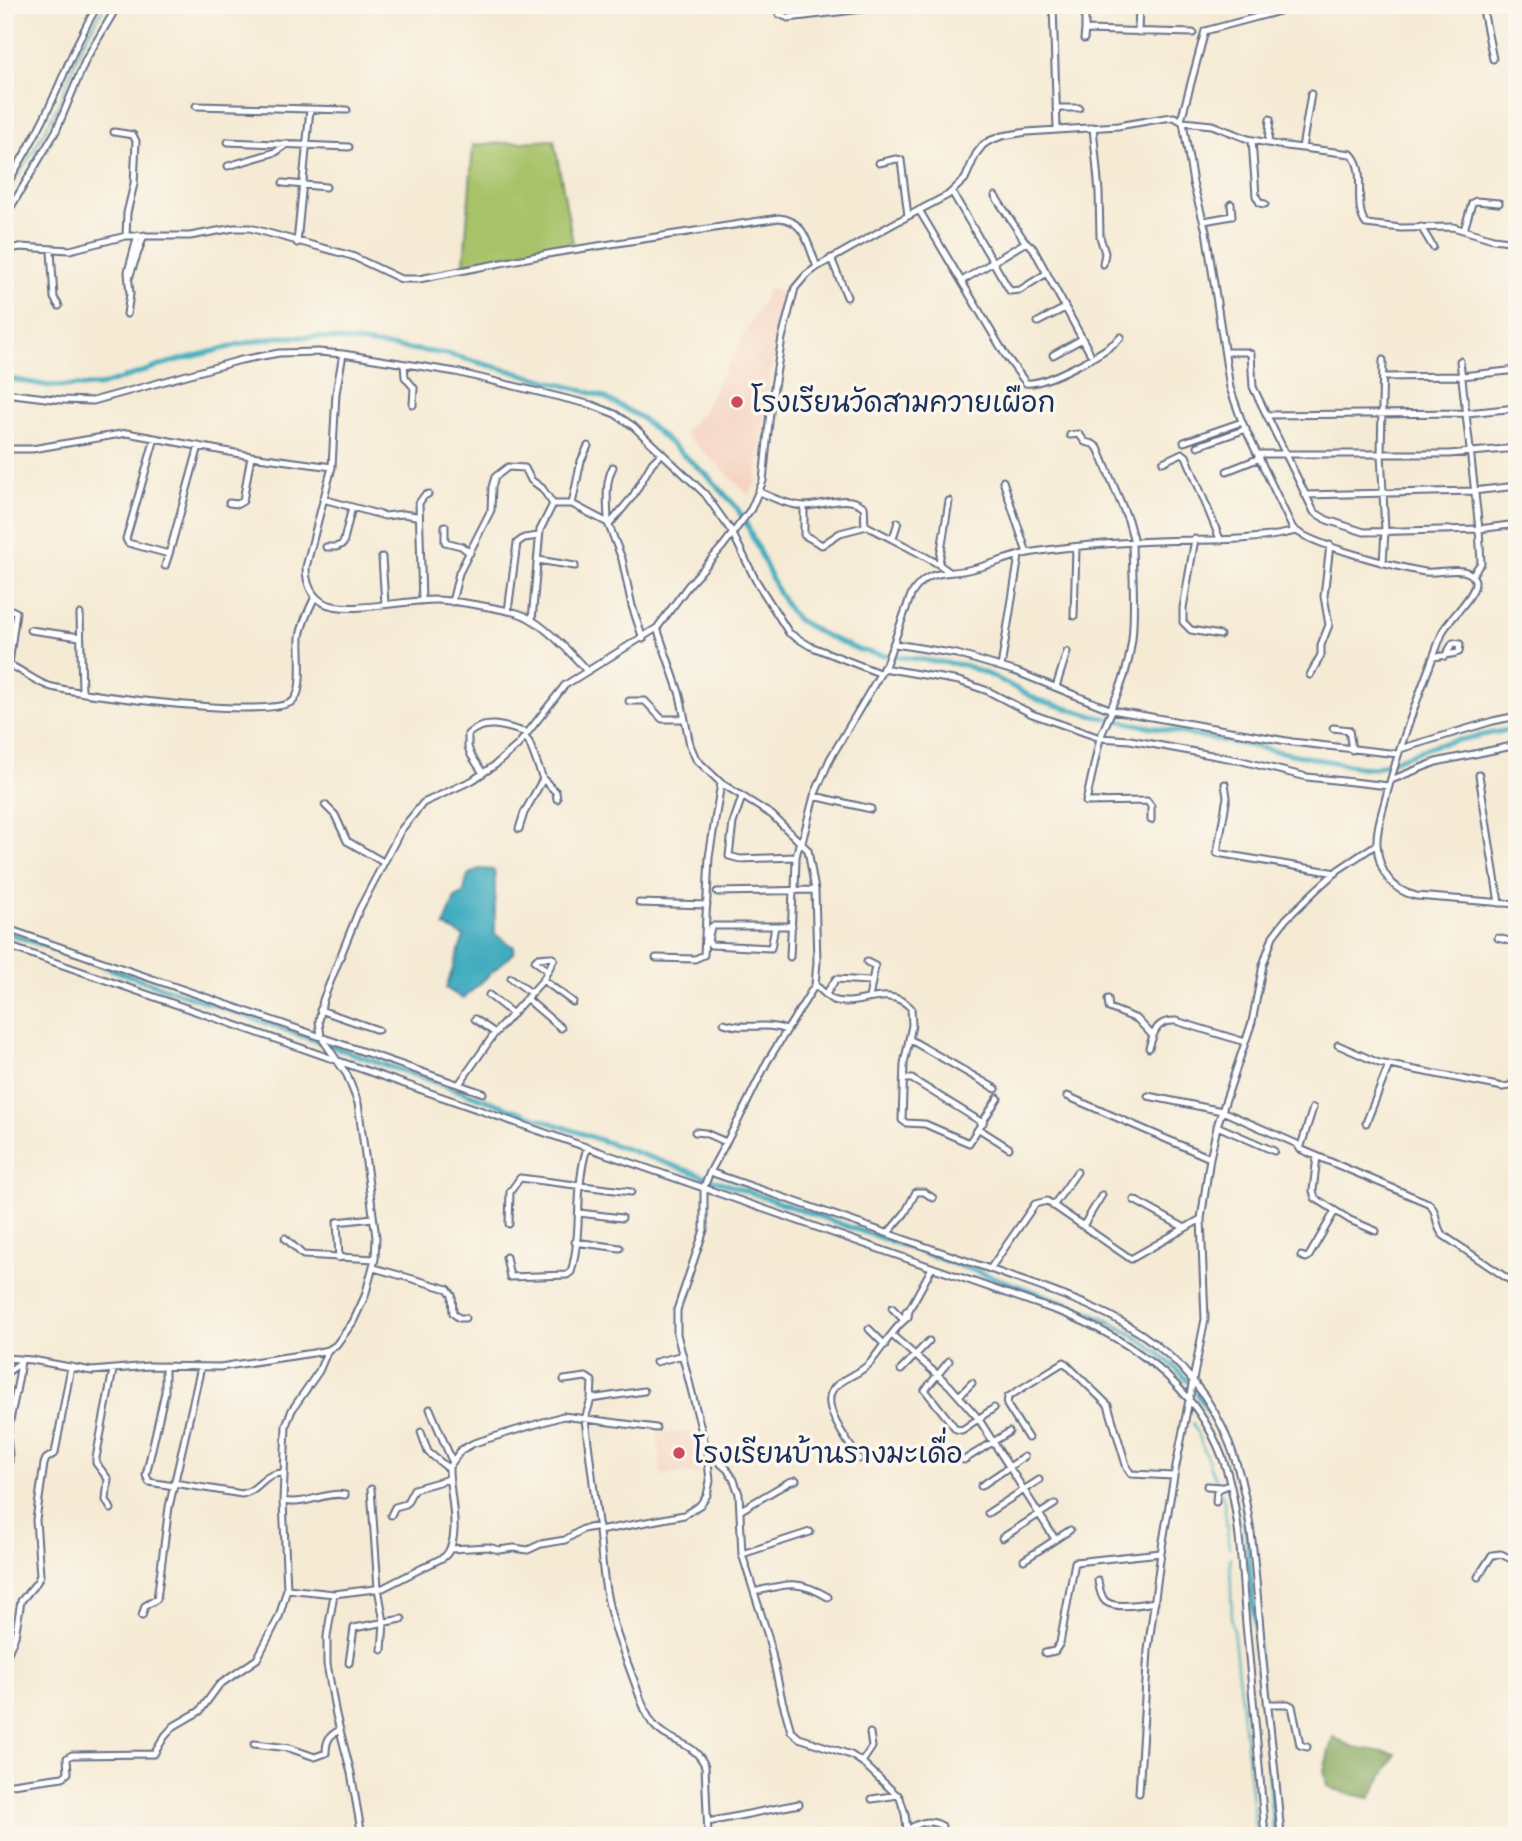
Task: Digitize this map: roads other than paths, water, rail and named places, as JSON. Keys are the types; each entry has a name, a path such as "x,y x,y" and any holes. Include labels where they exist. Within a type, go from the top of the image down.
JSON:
{"street":[{"path":"5,187 29,148 76,43 98,5"},
{"path":"5,217 56,131 86,59 118,5"},
{"path":"776,5 779,14 788,18 854,7 898,5"},
{"path":"1053,5 1057,129"},
{"path":"1084,39 1085,5"},
{"path":"1138,32 1139,5"},
{"path":"1296,531 1242,422 1230,388 1204,221 1193,183 1182,121 1205,31 1302,5"},
{"path":"1482,5 1493,59"},
{"path":"1085,30 1194,33"},
{"path":"1302,148 1311,94"},
{"path":"196,106 347,110"},
{"path":"1055,108 1079,108"},
{"path":"297,243 310,109"},
{"path":"5,1358 92,1371 165,1366 201,1367 234,1365 328,1350 340,1342 365,1296 374,1268 373,1218 358,1102 347,1075 322,1039 320,1010 359,910 401,830 423,803 483,773 518,745 565,685 657,628 751,509 763,481 782,338 795,288 806,275 831,258 952,192 965,180 983,145 989,141 1002,136 1057,129 1139,124 1174,117 1182,121 1222,128 1252,140 1345,152 1353,156 1357,163 1361,213 1366,224 1401,228 1453,227 1493,239 1517,242"},
{"path":"1268,143 1270,119"},
{"path":"1093,127 1100,237 1105,253 1103,264"},
{"path":"114,132 133,135 136,141 134,184 127,213 126,236"},
{"path":"1252,140 1257,201 1265,204"},
{"path":"228,142 349,147"},
{"path":"228,166 276,152 287,144"},
{"path":"879,163 901,160 908,216"},
{"path":"283,183 326,187"},
{"path":"952,192 1010,291 1014,292 1047,273"},
{"path":"995,196 1032,248 1090,353"},
{"path":"1464,230 1472,203 1499,203"},
{"path":"1204,221 1231,216 1231,204"},
{"path":"919,210 1006,356 1026,383 1039,383 1068,369 1111,348 1121,337"},
{"path":"5,250 20,247 70,250 126,236 190,236 234,228 250,228 352,256 401,279 419,279 530,257 779,218 793,220 799,226 817,267"},
{"path":"1421,227 1433,247"},
{"path":"127,314 130,294 128,272 141,235"},
{"path":"965,279 1026,242"},
{"path":"51,250 54,298 60,306"},
{"path":"831,258 846,297"},
{"path":"1038,322 1065,308"},
{"path":"1053,355 1082,339"},
{"path":"5,393 93,401 201,370 266,355 292,352 343,354 456,372 592,405 615,414 633,426 705,494 734,531 755,579 789,633 810,646 883,669 959,681 988,691 1032,714 1101,736 1238,760 1307,777 1391,780 1436,762 1517,745"},
{"path":"1225,352 1251,354 1253,387 1314,512 1327,520 1364,532 1479,529 1517,524"},
{"path":"343,354 336,393 332,467 306,567 306,576 315,597 334,607 422,601 452,602 518,613 532,620 573,654 587,671"},
{"path":"1383,360 1383,563"},
{"path":"1460,361 1481,563 1472,575"},
{"path":"404,364 405,377 414,388 413,405"},
{"path":"1383,377 1462,376 1517,370"},
{"path":"1266,415 1467,412 1517,408"},
{"path":"1184,442 1242,422"},
{"path":"1198,446 1246,429"},
{"path":"5,449 24,450 127,433 251,456 332,467"},
{"path":"1070,435 1079,434 1085,442 1098,448 1128,520 1133,542 1132,654 1125,680 1101,736 1086,802 1147,801 1151,806 1151,820"},
{"path":"155,438 126,539 128,543 169,554"},
{"path":"165,566 199,446"},
{"path":"572,504 581,461 588,446"},
{"path":"1227,471 1259,456 1471,453 1517,448"},
{"path":"608,524 633,496 652,463 662,453"},
{"path":"1163,461 1177,454 1182,453 1185,456 1222,539"},
{"path":"229,503 238,504 243,501 251,456"},
{"path":"452,602 459,573 491,510 495,477 508,467 525,468 531,480 542,488 553,503"},
{"path":"613,467 608,481 608,524 622,559 632,606 643,639"},
{"path":"1003,481 1027,554"},
{"path":"1305,495 1473,491 1517,486"},
{"path":"1202,489 1222,539"},
{"path":"760,492 804,506 853,500 864,507 867,526"},
{"path":"422,601 419,503 428,494"},
{"path":"323,499 385,516 416,516"},
{"path":"939,563 949,501"},
{"path":"553,503 572,504 608,524"},
{"path":"532,620 539,537 553,503"},
{"path":"804,506 804,535 822,545 840,533 867,526 939,563 949,572"},
{"path":"326,547 336,547 344,542 352,507"},
{"path":"893,538 898,522"},
{"path":"445,526 445,542 461,546 470,553"},
{"path":"790,957 796,857 814,796 831,759 883,669 918,585 927,577 971,570 1027,554 1133,542 1268,537 1296,531 1383,563 1428,572 1456,571 1472,575 1475,580 1474,588 1449,618 1398,754 1380,820 1377,844 1386,877 1405,894 1517,904"},
{"path":"508,611 517,543 524,538 539,537"},
{"path":"1195,539 1183,622 1191,630 1220,635"},
{"path":"1310,675 1321,655 1321,645 1329,625 1324,596 1330,545"},
{"path":"1074,616 1076,548"},
{"path":"1001,667 1019,556"},
{"path":"382,557 385,604"},
{"path":"538,560 575,566"},
{"path":"5,607 16,612 7,663 40,683 138,701 233,708 282,706 292,703 298,694 301,635 315,597"},
{"path":"80,614 82,692"},
{"path":"451,1549 488,1547 499,1550 528,1550 541,1544 565,1540 583,1529 675,1518 690,1512 707,1494 710,1481 707,1452 676,1327 677,1310 704,1230 704,1187 710,1172 766,1062 815,985 815,890 808,850 801,841 772,815 721,783 696,760 690,745 680,695 657,628"},
{"path":"30,630 80,637"},
{"path":"893,647 957,654 1056,687 1111,711 1352,750 1398,754 1517,716"},
{"path":"1056,687 1066,652"},
{"path":"1433,657 1446,656"},
{"path":"629,701 645,701 662,719 684,719"},
{"path":"483,773 468,747 468,734 481,726 495,725 526,735 543,779 556,792 557,799"},
{"path":"1333,728 1349,730 1352,750"},
{"path":"1479,775 1499,903"},
{"path":"519,829 524,813 543,779"},
{"path":"656,958 701,958 705,950 709,857 721,783"},
{"path":"1225,784 1227,797 1217,853 1336,873"},
{"path":"814,796 871,809"},
{"path":"743,797 733,823 729,856 740,859 796,857"},
{"path":"325,806 335,815 347,841 383,862"},
{"path":"1139,1793 1144,1694 1161,1553 1205,1319 1201,1219 1209,1158 1217,1126 1254,1014 1263,965 1273,936 1286,919 1336,873 1377,844"},
{"path":"717,892 815,890"},
{"path":"639,902 706,905"},
{"path":"775,926 771,948 711,945 708,942 711,927 775,926 792,926"},
{"path":"5,928 484,1093"},
{"path":"1498,938 1517,943"},
{"path":"5,945 704,1187 1103,1329 1143,1355 1189,1398 1213,1436 1230,1485 1240,1552 1265,1836"},
{"path":"867,962 875,966 869,998"},
{"path":"459,1084 495,1033 548,971"},
{"path":"511,978 561,1028"},
{"path":"826,993 836,979 868,981"},
{"path":"543,980 573,1002"},
{"path":"815,985 833,999 844,1001 879,995 908,1004 913,1016 904,1064 902,1120 905,1123 925,1124 969,1143 998,1098"},
{"path":"489,995 513,1014"},
{"path":"1108,999 1109,1008 1137,1019 1153,1036"},
{"path":"320,1010 378,1030"},
{"path":"475,1019 495,1033"},
{"path":"1149,1048 1157,1025 1171,1021 1245,1042"},
{"path":"724,1023 741,1028 776,1026 786,1030"},
{"path":"909,1039 996,1089"},
{"path":"1338,1045 1389,1065 1503,1087 1510,1086 1517,1077"},
{"path":"1366,1123 1389,1065"},
{"path":"435,1094 441,1077"},
{"path":"904,1079 912,1079 1009,1148"},
{"path":"1067,1096 1209,1158"},
{"path":"1148,1096 1222,1111 1297,1144 1300,1149 1429,1203 1435,1210 1439,1231 1443,1235 1517,1285"},
{"path":"1300,1149 1313,1108"},
{"path":"1217,1126 1274,1151"},
{"path":"695,1132 705,1133 726,1142"},
{"path":"506,1256 510,1277 567,1275 572,1271 581,1189 579,1186 587,1148"},
{"path":"1317,1156 1313,1191 1315,1198 1376,1231"},
{"path":"1053,1206 1077,1171"},
{"path":"710,1172 1082,1302 1125,1324 1163,1350 1193,1381 1225,1430 1238,1461 1250,1518 1281,1836"},
{"path":"509,1224 510,1192 520,1178 631,1192"},
{"path":"888,1233 905,1213 916,1192 923,1192 933,1198"},
{"path":"1083,1226 1102,1195"},
{"path":"1134,1200 1185,1228"},
{"path":"990,1269 1035,1204 1047,1201 1131,1259 1201,1219"},
{"path":"1301,1256 1309,1256 1335,1211"},
{"path":"579,1213 622,1218"},
{"path":"339,1258 337,1222 373,1218"},
{"path":"285,1238 302,1255 375,1259"},
{"path":"575,1242 620,1248"},
{"path":"374,1268 448,1289 452,1295 453,1313 459,1318 465,1318"},
{"path":"859,1459 832,1416 829,1399 835,1387 861,1372 893,1336 932,1268"},
{"path":"892,1308 905,1319"},
{"path":"869,1329 885,1345"},
{"path":"893,1336 938,1375 978,1418 1055,1539"},
{"path":"901,1370 929,1341"},
{"path":"5,1785 63,1777 68,1773 66,1760 71,1755 153,1755 164,1736 174,1726 200,1711 219,1685 257,1659 279,1617 286,1589 283,1501 286,1425 292,1410 319,1371 328,1350"},
{"path":"656,1362 683,1355"},
{"path":"5,1374 21,1361"},
{"path":"5,1475 10,1459 7,1434 18,1389 21,1361"},
{"path":"949,1361 925,1390 956,1429 962,1430 994,1408"},
{"path":"1028,1438 1007,1405 1008,1397 1064,1362 1108,1405 1131,1474 1174,1476"},
{"path":"165,1366 165,1392 146,1475 149,1482 242,1494 252,1490 268,1475 284,1473"},
{"path":"5,1660 15,1636 21,1601 40,1575 36,1520 44,1464 46,1459 55,1453 71,1367"},
{"path":"142,1616 145,1606 157,1599 174,1484 201,1367"},
{"path":"111,1509 106,1498 108,1479 98,1466 96,1458 113,1370"},
{"path":"564,1380 591,1379 591,1399 585,1419 612,1618 644,1707 654,1726 701,1757 706,1780 708,1836"},
{"path":"959,1396 972,1383"},
{"path":"591,1399 644,1391"},
{"path":"430,1409 452,1461"},
{"path":"286,1589 334,1594 391,1586 444,1557 451,1549 454,1513 449,1469 461,1450 485,1438 556,1417 656,1428"},
{"path":"421,1432 428,1452 449,1469"},
{"path":"964,1460 1009,1432"},
{"path":"707,1452 727,1469 739,1494 742,1554 768,1636 791,1731 799,1738 851,1755 862,1762 898,1795 908,1833 924,1822 935,1822 942,1826"},
{"path":"981,1486 1024,1457"},
{"path":"391,1515 393,1508 406,1504 414,1489 449,1479"},
{"path":"741,1510 796,1480"},
{"path":"988,1513 1039,1480"},
{"path":"1207,1486 1230,1485"},
{"path":"1216,1502 1216,1493 1221,1487"},
{"path":"371,1489 378,1588 384,1622 382,1650"},
{"path":"283,1501 296,1503 333,1494 345,1495"},
{"path":"1002,1538 1055,1504"},
{"path":"1024,1560 1070,1530"},
{"path":"742,1554 810,1532"},
{"path":"1045,1653 1055,1651 1060,1643 1075,1562 1161,1553"},
{"path":"1478,1577 1492,1555 1501,1554 1517,1562"},
{"path":"1098,1581 1103,1600 1108,1604 1129,1606 1155,1602"},
{"path":"754,1592 793,1583 811,1587 828,1597"},
{"path":"334,1594 327,1636 327,1662 362,1836"},
{"path":"349,1663 352,1630 358,1626 402,1619"},
{"path":"1267,1704 1292,1706 1300,1745 1307,1747"},
{"path":"254,1744 289,1748 309,1756 320,1757 326,1753 326,1744 331,1735 340,1730"},
{"path":"862,1762 872,1747 870,1733"},
{"path":"872,1799 898,1795"},
{"path":"708,1822 799,1804"}],"water":[{"path":"479,869 493,870 495,874 495,934 514,947 513,953 463,999 446,988 464,936 444,926 455,898 463,894 468,875"}],"waterway":[{"path":"5,195 58,106 81,46 105,5"},
{"path":"5,378 50,386 100,386 168,363 277,337 318,337 447,354 604,397 640,417 710,478 737,508 778,592 796,619 859,650 964,665 1038,700 1094,716 1359,767 1374,768 1435,745 1517,728"},
{"path":"5,932 1070,1304 1134,1335 1162,1356 1188,1381"},
{"path":"1197,1393 1221,1432 1232,1458"},
{"path":"1193,1423 1217,1483"},
{"path":"1221,1492 1229,1548"},
{"path":"1244,1508 1275,1836"},
{"path":"1230,1557 1232,1621 1256,1836"}],"place":[{"name":"โรงเรียนวัดสามควายเผือก","path":"737,402"},
{"name":"โรงเรียนบ้านรางมะเดื่อ","path":"679,1453"}]}
